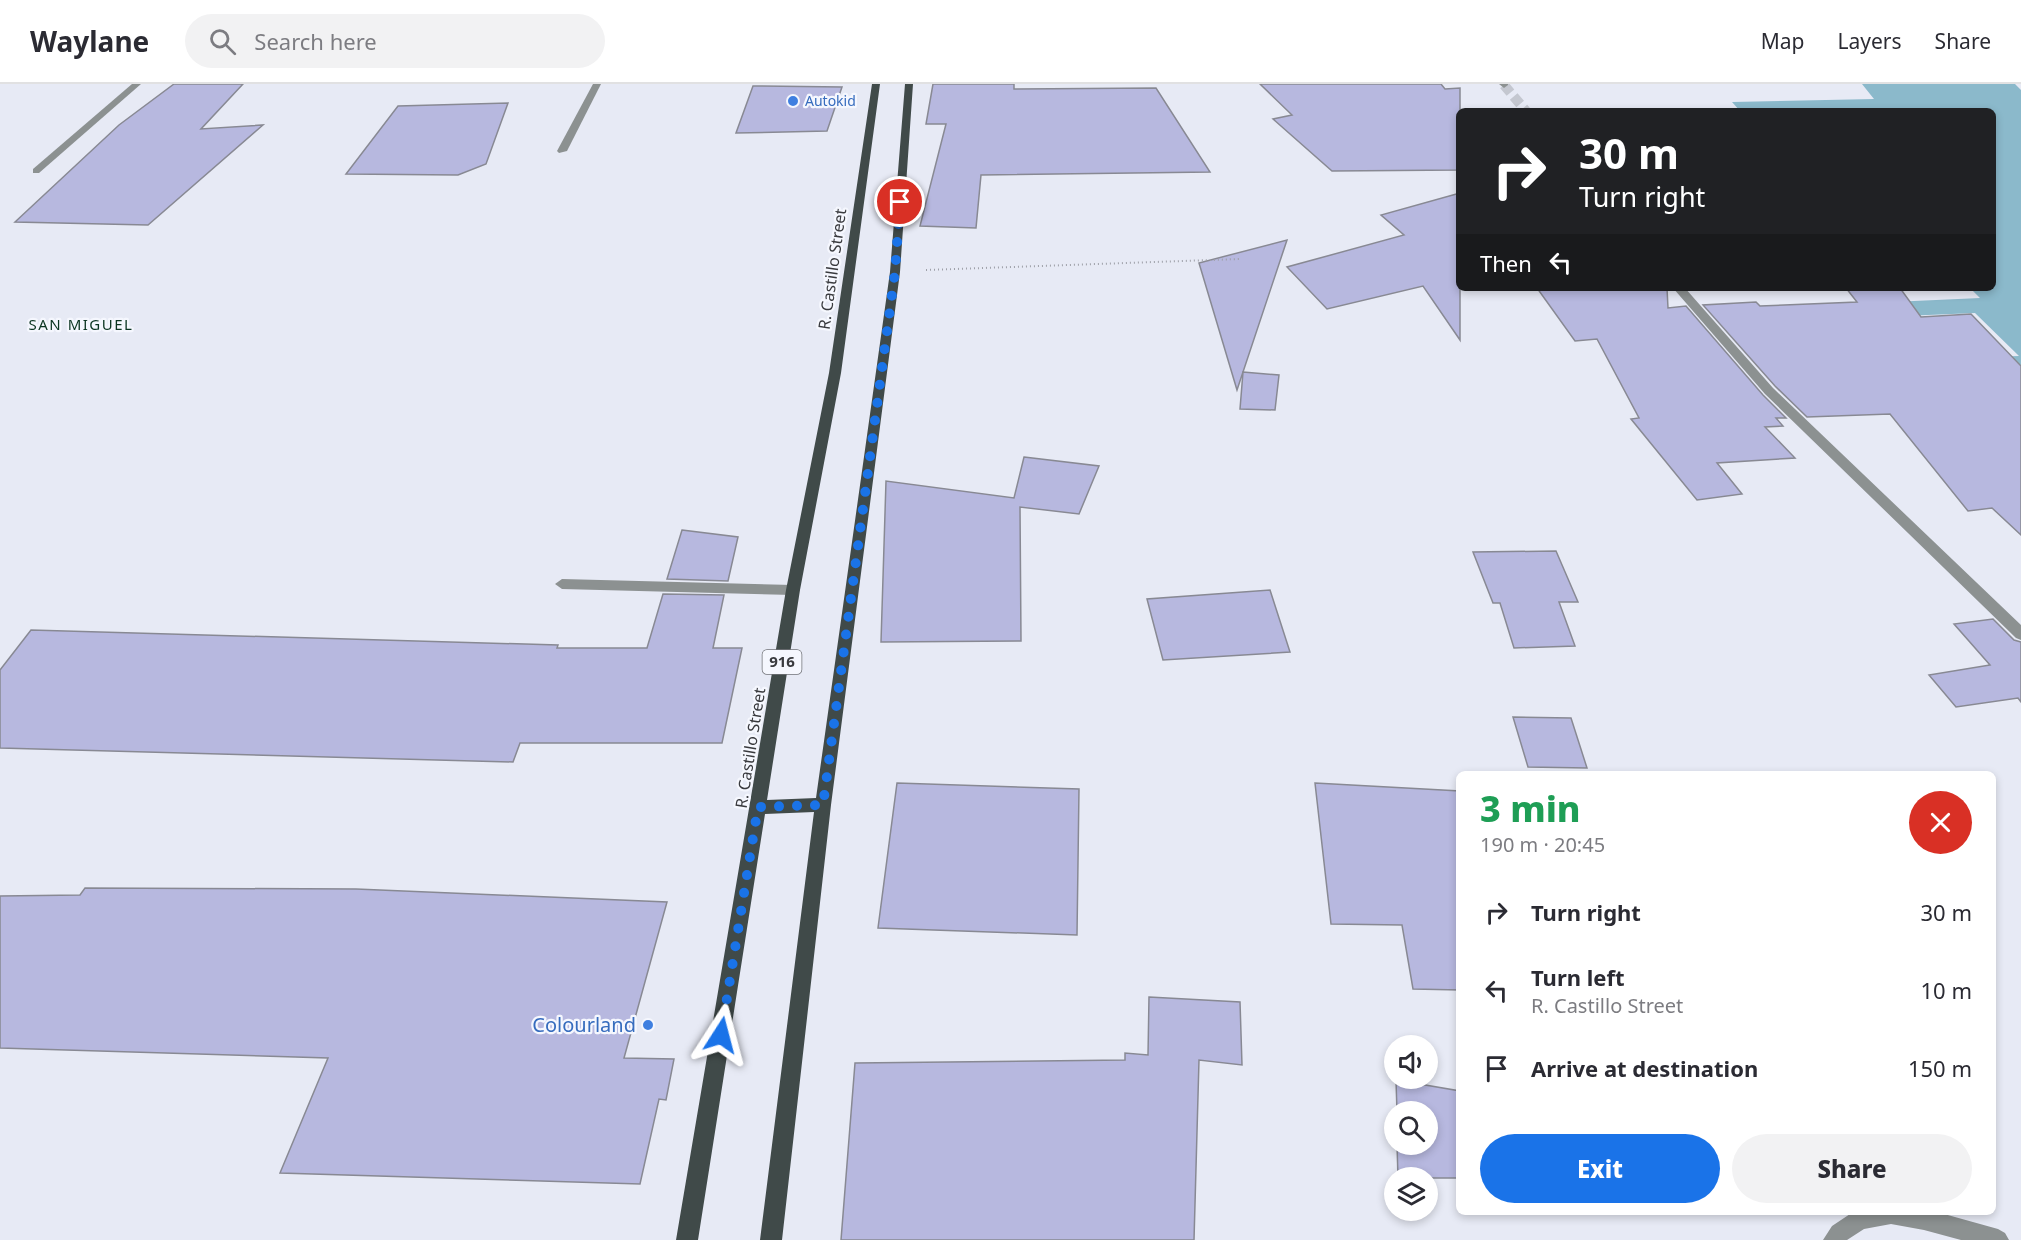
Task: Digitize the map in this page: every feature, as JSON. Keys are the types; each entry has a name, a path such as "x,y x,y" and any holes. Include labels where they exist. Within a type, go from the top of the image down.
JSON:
{"main road":[{"name":"R. Castillo Street","path":"687,1240 794,590 835,373 876,84"},
{"path":"771,1240 823,805 895,272 909,84"},
{"path":"758,807 823,805"}],"street":[{"path":"36,171 137,84"},
{"path":"562,151 597,84"},
{"path":"1683,291 1769,391 2021,634"},
{"path":"562,584 794,590"},
{"path":"1834,1240 1838,1233 1862,1218 1889,1215"},
{"path":"1902,1215 1998,1240"}],"path":[{"path":"895,272 1240,259"}],"water":[{"path":"1862,84 2015,84 2021,90 2021,401 1920,359 2019,356 1975,313 1881,317 1870,303 1980,298 1973,291 1996,291 1996,108 1737,108 1732,102 1874,99"}],"building":[{"path":"174,84 243,84 201,129 263,125 148,225 15,222 119,125"},
{"path":"933,84 1014,84 1014,89 1156,88 1210,172 981,175 976,228 920,226 946,124 926,124"},
{"path":"1260,84 1441,84 1445,89 1460,88 1460,108 1456,108 1456,170 1332,171 1273,119 1292,115"},
{"path":"753,86 842,87 827,131 736,133"},
{"path":"508,103 486,164 458,175 346,174 398,106"},
{"path":"1456,194 1456,291 1460,291 1460,340 1423,286 1327,309 1287,267 1404,235 1381,215"},
{"path":"1287,240 1237,390 1199,263"},
{"path":"1539,291 1667,291 1668,308 1686,306 1763,395 1786,418 1776,418 1783,426 1765,427 1795,458 1717,463 1742,494 1697,500 1631,419 1639,418 1597,339 1575,341"},
{"path":"1848,291 1902,291 1921,317 1971,314 2021,366 2021,535 1992,508 1968,511 1890,414 1807,417 1775,386 1703,305 1756,302 1760,306 1857,302"},
{"path":"1243,372 1279,375 1275,410 1240,409"},
{"path":"1024,457 1099,466 1079,514 1020,507 1021,641 881,642 886,481 1014,498"},
{"path":"682,530 738,537 728,581 667,579"},
{"path":"1556,551 1578,602 1559,602 1575,646 1514,648 1500,603 1493,603 1473,552"},
{"path":"1270,590 1290,652 1163,660 1147,599"},
{"path":"663,594 724,595 713,648 742,648 722,743 520,743 513,762 0,748 0,670 31,630 558,645 557,648 647,648"},
{"path":"1993,619 2014,640 2021,642 2021,702 2018,698 1956,707 1929,675 1990,665 1954,624"},
{"path":"1513,717 1571,718 1587,768 1528,767"},
{"path":"897,783 1079,789 1077,935 878,928"},
{"path":"1315,783 1456,791 1456,990 1413,989 1402,925 1331,924"},
{"path":"85,888 356,889 667,902 624,1058 674,1059 666,1100 659,1099 640,1184 280,1173 328,1058 0,1048 0,896 80,895"},
{"path":"1149,997 1240,1002 1242,1065 1199,1060 1194,1240 841,1240 855,1063 1125,1060 1125,1053 1148,1055"},
{"path":"1438,1087 1456,1090 1456,1178 1438,1178 1438,1167 1398,1167 1397,1155 1438,1155 1438,1101 1397,1101 1396,1089"}],"tunnel":[{"path":"1504,85 1523,108"}],"place":[{"name":"Autokid","path":"793,101"},
{"name":"Colourland","path":"648,1025"}],"district":[{"name":"SAN MIGUEL","path":"81,325"}],"route":[{"path":"721,1035 758,807 823,805 895,272 900,202"}]}
